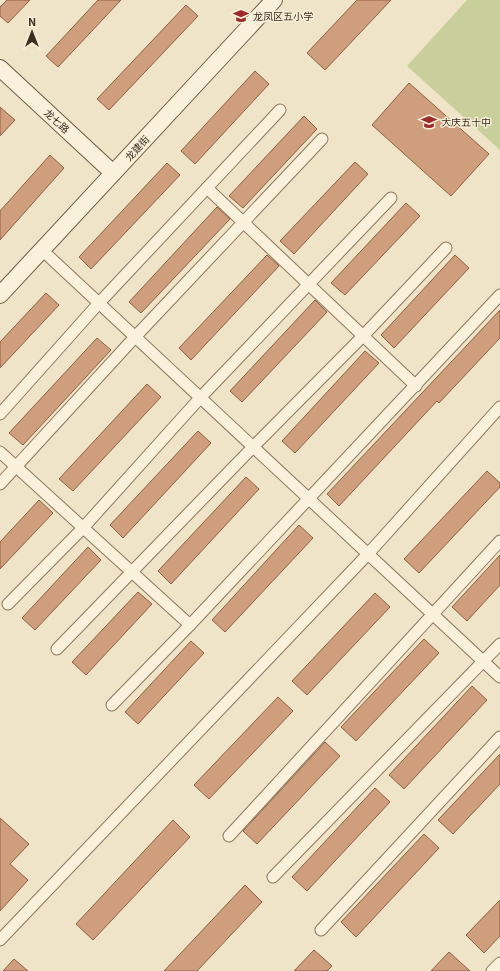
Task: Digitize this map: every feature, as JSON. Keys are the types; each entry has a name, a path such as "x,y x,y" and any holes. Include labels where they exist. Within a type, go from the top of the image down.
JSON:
{"street":[{"name":"龙建街","path":"3,287 42,250 274,0"},
{"name":"龙七路","path":"0,68 113,173"},
{"path":"0,414 99,304 280,110"},
{"path":"0,484 135,337 322,139"},
{"path":"207,188 416,386"},
{"path":"8,604 83,528 200,398 391,198"},
{"path":"57,649 363,336 446,248"},
{"path":"42,250 500,677"},
{"path":"112,705 190,626 308,498 416,386 500,295"},
{"path":"0,940 368,554 500,407"},
{"path":"0,452 190,626"},
{"path":"229,836 500,541"},
{"path":"273,877 500,644"},
{"path":"320,930 500,737"},
{"path":"492,971 500,963"}],"green space":[{"path":"467,0 500,0 500,150 407,66"}],"building":[{"path":"7,0 30,0 8,23 0,16 0,7"},
{"path":"98,0 121,0 58,67 46,56"},
{"path":"357,0 391,0 325,70 307,53"},
{"path":"186,5 198,16 109,110 97,99"},
{"path":"255,71 269,84 195,164 181,151"},
{"path":"409,83 489,154 451,196 372,125"},
{"path":"0,107 15,120 0,136"},
{"path":"304,116 317,129 243,208 229,196"},
{"path":"50,155 64,168 0,240 0,211"},
{"path":"355,162 368,174 294,254 280,241"},
{"path":"167,163 180,175 91,269 79,257"},
{"path":"406,203 420,216 345,295 331,283"},
{"path":"217,207 230,219 141,313 129,302"},
{"path":"267,255 279,266 191,360 179,348"},
{"path":"455,255 469,268 394,348 381,335"},
{"path":"46,293 59,305 0,368 0,342"},
{"path":"315,300 327,312 242,402 230,391"},
{"path":"500,310 500,338 439,403 437,401 339,506 327,494"},
{"path":"97,338 111,350 23,445 9,433"},
{"path":"365,351 379,363 295,453 282,441"},
{"path":"147,384 161,397 73,491 59,479"},
{"path":"198,431 211,443 123,538 110,525"},
{"path":"487,471 500,483 500,487 419,573 404,559"},
{"path":"246,477 259,489 171,584 158,571"},
{"path":"39,500 53,513 0,569 0,542"},
{"path":"299,525 313,538 225,632 212,620"},
{"path":"88,547 101,560 35,630 22,618"},
{"path":"500,555 500,585 467,621 452,607"},
{"path":"138,592 152,604 86,675 72,662"},
{"path":"375,593 390,607 307,695 292,681"},
{"path":"424,639 439,653 356,741 341,727"},
{"path":"191,641 204,653 138,724 125,712"},
{"path":"472,686 487,700 404,789 389,775"},
{"path":"278,697 293,711 209,799 194,785"},
{"path":"325,742 340,756 257,844 243,831"},
{"path":"500,754 500,784 453,834 438,820"},
{"path":"375,788 390,802 307,891 292,877"},
{"path":"0,818 29,844 10,864 28,880 0,911"},
{"path":"173,820 190,837 93,940 76,924"},
{"path":"424,834 439,848 356,937 341,922"},
{"path":"245,885 262,902 197,971 164,971"},
{"path":"500,900 500,936 484,953 466,935"},
{"path":"314,950 332,966 327,971 294,971"},
{"path":"449,952 470,971 431,971"},
{"path":"14,959 28,971 3,971"}],"place":[{"name":"龙凤区五小学","path":"241,16"},
{"name":"大庆五十中","path":"429,122"}]}
